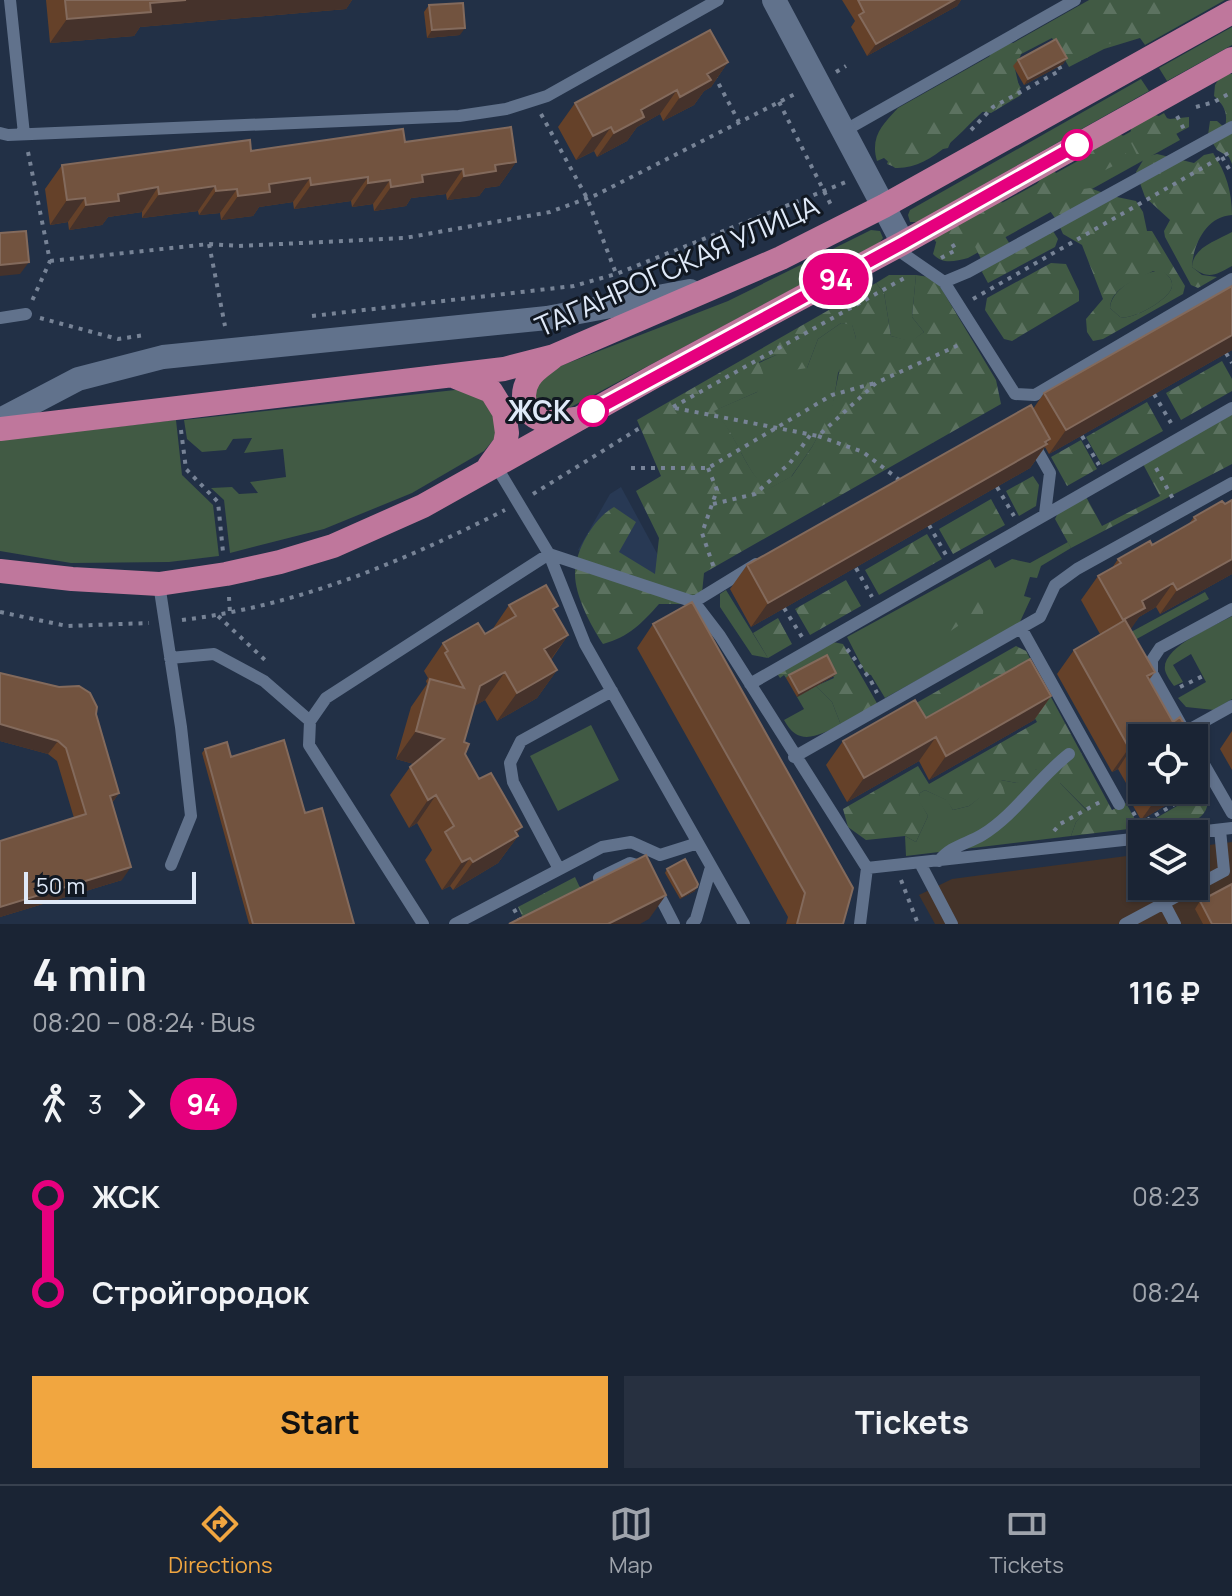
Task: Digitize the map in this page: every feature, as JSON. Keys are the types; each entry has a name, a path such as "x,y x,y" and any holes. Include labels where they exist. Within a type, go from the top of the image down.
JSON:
{"main road":[{"name":"ТАГАНРОГСКАЯ УЛИЦА","path":"0,429 504,369 554,356 724,285 884,206 1232,12"},
{"path":"0,571 159,584 226,574 333,546 423,506 899,246 1232,59"},
{"path":"554,356 526,383 524,399 527,408 544,420 556,422 581,418"},
{"path":"450,375 491,391 504,412 505,444 491,469"}],"street":[{"path":"774,0 884,206 899,246"},
{"path":"0,420 78,379 163,357 547,318 724,285"}],"lane":[{"path":"10,0 24,134"},
{"path":"844,131 1075,0"},
{"path":"0,133 459,116 506,109 547,96 713,1"},
{"path":"944,282 968,272 1232,127"},
{"path":"899,246 944,282 1015,394 1035,395 1232,279"},
{"path":"0,318 26,314"},
{"path":"750,684 813,644 1232,408"},
{"path":"1024,428 1050,473 1045,514"},
{"path":"491,469 549,554 585,644 744,924"},
{"path":"794,757 1040,617 1055,585 1077,569 1232,483"},
{"path":"549,554 694,602 720,636 867,868 860,924"},
{"path":"423,924 309,745 310,721 326,698 549,554"},
{"path":"694,602 772,556"},
{"path":"159,584 191,816 171,865"},
{"path":"1181,724 1152,673 1152,660 1160,648 1232,609"},
{"path":"1021,628 1119,804"},
{"path":"170,658 214,654 264,681 310,721"},
{"path":"559,869 513,782 510,763 521,741 612,691"},
{"path":"1204,724 1232,706"},
{"path":"939,861 954,848 980,836 1009,815 1049,770 1069,754"},
{"path":"1208,771 1232,813"},
{"path":"1125,924 1228,870 1226,829"},
{"path":"867,868 1128,840"},
{"path":"455,924 602,847 631,842 660,855 698,843"},
{"path":"599,878 630,863 645,868 674,924"},
{"path":"920,863 952,924"},
{"path":"692,924 711,867"},
{"path":"1164,903 1175,924"}],"path":[{"path":"50,261 209,244 239,246 405,238 550,212 587,198 846,66"},
{"path":"961,140 993,107 1061,70 1059,66"},
{"path":"712,71 739,122"},
{"path":"1205,166 1175,113 1214,102 1232,92"},
{"path":"533,100 587,198 627,303"},
{"path":"779,102 842,227"},
{"path":"24,134 50,261 26,314 118,339 157,334"},
{"path":"971,300 1232,151"},
{"path":"1222,157 1232,174"},
{"path":"304,317 574,286 616,274 824,193 866,172"},
{"path":"209,244 225,326 211,328"},
{"path":"631,468 708,468 832,395 876,383 977,337"},
{"path":"1226,353 1232,363"},
{"path":"818,436 876,383"},
{"path":"1154,394 1175,430"},
{"path":"673,407 818,436 863,452 902,482"},
{"path":"178,408 186,469 218,502 230,613"},
{"path":"713,504 755,494 790,463 811,434"},
{"path":"1082,436 1102,470"},
{"path":"708,468 717,490 702,533 719,585"},
{"path":"997,487 1017,522"},
{"path":"929,525 950,562"},
{"path":"856,568 877,604"},
{"path":"784,608 813,644 827,653 848,649 870,679 884,706"},
{"path":"1051,834 1060,824 1104,800 1112,809 1119,804"},
{"path":"896,866 918,924"},
{"path":"516,913 522,924"}],"shaded area":[{"path":"621,487 666,570 651,577 578,550 610,494"},
{"path":"1232,842 1232,924 935,924 919,895 952,879 1128,856 1128,900 1208,900 1208,845"}],"green space":[{"path":"1089,0 1225,0 1145,45 1140,38 1104,49 1069,67 1052,38 1006,62 1021,88 992,104 934,155 909,167 895,168 884,158 877,161 876,138 898,108"},
{"path":"1098,0 1187,0 1163,11 1146,31 1129,40 1102,45 1087,58 1066,59 1056,46 1058,40"},
{"path":"1232,27 1232,45 1167,81 1159,68"},
{"path":"1014,43 1022,52 1015,69 1021,95 991,113 965,109 948,148 909,156 897,168 887,164 897,135 984,72 994,44"},
{"path":"1222,74 1232,74 1232,164 1229,157 1217,150 1208,135 1210,121 1217,121 1225,128 1225,110 1214,96 1215,85"},
{"path":"1141,79 1149,91 917,222 910,222 910,210"},
{"path":"1148,113 1170,119 1189,117 1189,127 1137,155 1129,139 1134,117"},
{"path":"1164,113 1180,140 968,258 945,261 933,254 937,239"},
{"path":"1118,134 1124,136 1125,153 1130,157 1094,176 1088,173 1090,145"},
{"path":"1213,153 1227,182 1232,215 1215,220 1203,233 1195,249 1192,267 1202,275 1217,277 1198,288 1191,285 1165,237 1164,231 1170,220 1145,197 1136,172 1145,157 1157,154 1194,163 1204,155"},
{"path":"1053,170 1070,191 1090,188 1106,194 1055,218 1050,211 1035,209 1003,233 1011,246 981,259 968,232 936,242 933,238 992,200 1009,207 1026,198 1044,175"},
{"path":"1112,196 1136,201 1143,212 1147,231 1152,231 1185,286 1183,294 1103,339 1093,341 1087,332 1086,319 1103,299 1082,245 1063,234 1059,225","holes":["1153,271 1163,271 1171,279 1172,286 1159,302 1126,317 1120,317 1110,308 1120,289"]},
{"path":"871,230 880,231 883,238 879,243 556,415 548,416 529,391 545,372 728,301"},
{"path":"1053,231 1058,239 1055,247 988,283 982,272 985,266"},
{"path":"1232,232 1232,266 1212,275 1203,274 1192,267 1196,254"},
{"path":"1051,263 1066,264 1079,291 1079,301 1012,341 1004,339 985,310 987,298"},
{"path":"1163,270 1171,279 1172,286 1159,302 1126,317 1120,317 1110,308 1122,287 1147,274"},
{"path":"889,275 916,275 912,317 924,332 911,342 891,336 884,293 876,283"},
{"path":"916,275 935,278 996,380 1001,404 704,573 702,593 682,604 659,604 634,628 603,644 581,601 575,574 582,545 599,519 614,507 636,522 619,552 655,574 659,538 636,491 661,476 637,420 876,283 884,293 891,336 911,341 924,332 912,317","holes":["841,323 852,325 856,338 844,348 831,411 792,476 768,489 752,471 714,411 757,392 764,376 759,362 776,355 783,367 794,370 807,368 818,339"]},
{"path":"841,323 852,324 856,338 838,373 832,411 791,477 767,490 752,472 729,430 713,411 757,392 759,363 776,355 807,368 818,339"},
{"path":"1222,361 1232,379 1232,391 1181,420 1166,393"},
{"path":"473,388 487,395 499,424 494,439 484,451 412,493 324,529 230,553 224,500 211,488 232,487 239,494 258,493 250,482 286,477 283,449 244,453 252,438 233,439 226,450 202,452 187,439 184,420"},
{"path":"1147,402 1163,431 1102,465 1086,437"},
{"path":"1232,414 1232,464 1071,548 1055,519 1060,509 1085,495 1102,526 1160,496 1143,464"},
{"path":"176,420 182,475 213,505 219,556 169,562 71,563 0,551 0,440"},
{"path":"1081,440 1097,469 1067,486 1051,457"},
{"path":"1033,476 1039,485 1036,506 1019,516 1006,491"},
{"path":"991,499 1005,525 953,554 939,529"},
{"path":"927,534 942,559 879,595 865,570"},
{"path":"1068,542 1071,548 1041,566 1037,578 1030,577 1024,596 1031,598 1019,624 885,698 871,675 866,674 847,637 990,559 995,568 1012,559 1030,563"},
{"path":"846,580 861,606 810,635 795,609"},
{"path":"726,590 768,658 752,655 720,607 720,594"},
{"path":"1205,592 1209,599 1124,646 1107,645"},
{"path":"980,600 984,602 983,614 976,614 943,636 937,633 936,626 945,621 950,613"},
{"path":"1232,616 1232,699 1214,710 1186,707 1178,698 1206,682 1191,654 1173,665 1183,682 1174,686 1165,670 1166,661 1180,645"},
{"path":"778,618 792,644 768,658 753,633"},
{"path":"833,642 843,644 878,705 841,725 832,702 816,686 834,678 825,659 786,678 784,675 780,678 776,672"},
{"path":"1016,646 1026,651 1112,810 1126,803 1135,820 1128,820 1128,829 1071,836 1076,822 1087,810 1060,783 1045,782 1036,769 1029,780 1017,783 1001,780 1006,798 996,810 981,797 969,806 953,810 946,800 925,790 920,793 919,800 928,816 916,842 905,836 866,840 848,827 843,809 918,766 929,784 1037,722 1014,680 925,729 911,706"},
{"path":"816,686 832,702 841,725 803,737 790,729 784,720 804,709 797,697"},
{"path":"591,725 619,780 558,811 530,756"},
{"path":"1036,769 1060,783 1087,811 1076,822 1071,836 906,856 905,836 916,842 928,816 918,800 920,793 925,790 947,800 953,810 969,806 1001,780 1017,783"},
{"path":"1181,804 1207,804 1195,820 1153,820"},
{"path":"575,877 582,892 525,922 518,907"}],"building":[{"path":"65,0 186,0 150,3 151,12 67,19"},
{"path":"858,0 954,0 876,44 859,15 864,12"},
{"path":"463,3 465,28 432,30 429,5"},
{"path":"710,30 728,62 707,74 711,80 680,97 677,90 641,110 644,117 614,133 611,127 593,136 575,103"},
{"path":"1056,39 1067,58 1028,79 1018,60"},
{"path":"511,127 516,162 495,165 496,171 464,176 463,169 422,175 423,182 391,187 390,180 368,183 368,177 311,185 310,178 269,184 270,192 238,196 237,189 216,191 215,186 159,194 158,187 118,194 119,201 86,205 85,198 67,200 62,165 250,140 251,151 403,129 405,142"},
{"path":"26,231 29,262 0,265 0,233"},
{"path":"1232,286 1232,335 1066,430 1044,393"},
{"path":"1031,405 1050,439 1045,442 1047,444 768,603 747,565"},
{"path":"1232,500 1232,559 1177,590 1173,583 1142,601 1145,608 1123,620 1098,576 1121,563 1118,559 1150,541 1152,545 1222,501 1225,504"},
{"path":"546,585 558,606 553,609 568,635 544,649 557,670 517,693 505,672 480,686 464,742 469,744 465,754 479,779 491,773 522,827 515,831 518,836 473,862 470,858 462,862 445,832 454,826 436,795 428,800 410,767 444,739 416,731 430,679 464,688 445,653 448,651 443,643 478,623 485,634 516,616 509,605"},
{"path":"692,602 853,888 843,924 797,924 805,893 653,624"},
{"path":"1125,620 1155,672 1147,676 1173,722 1180,717 1184,724 1128,724 1128,746 1074,650"},
{"path":"827,655 836,673 799,693 789,675"},
{"path":"1030,659 1051,696 946,756 936,737 864,778 843,741 915,700 926,718"},
{"path":"0,673 59,687 79,686 90,693 97,707 96,714 119,793 110,796 131,867 0,907 0,841 86,814 66,748 58,741 0,724"},
{"path":"284,740 305,813 322,808 354,924 253,924 205,749 227,742 231,757"},
{"path":"646,855 666,895 608,924 509,924"},
{"path":"685,859 698,884 682,896 667,869"},
{"path":"1232,884 1232,924 1212,924 1200,901 1208,900 1208,897"}],"bus line":[{"name":"94","path":"593,411 1077,145"}],"place":[{"name":"ЖСК","path":"593,411"}]}
